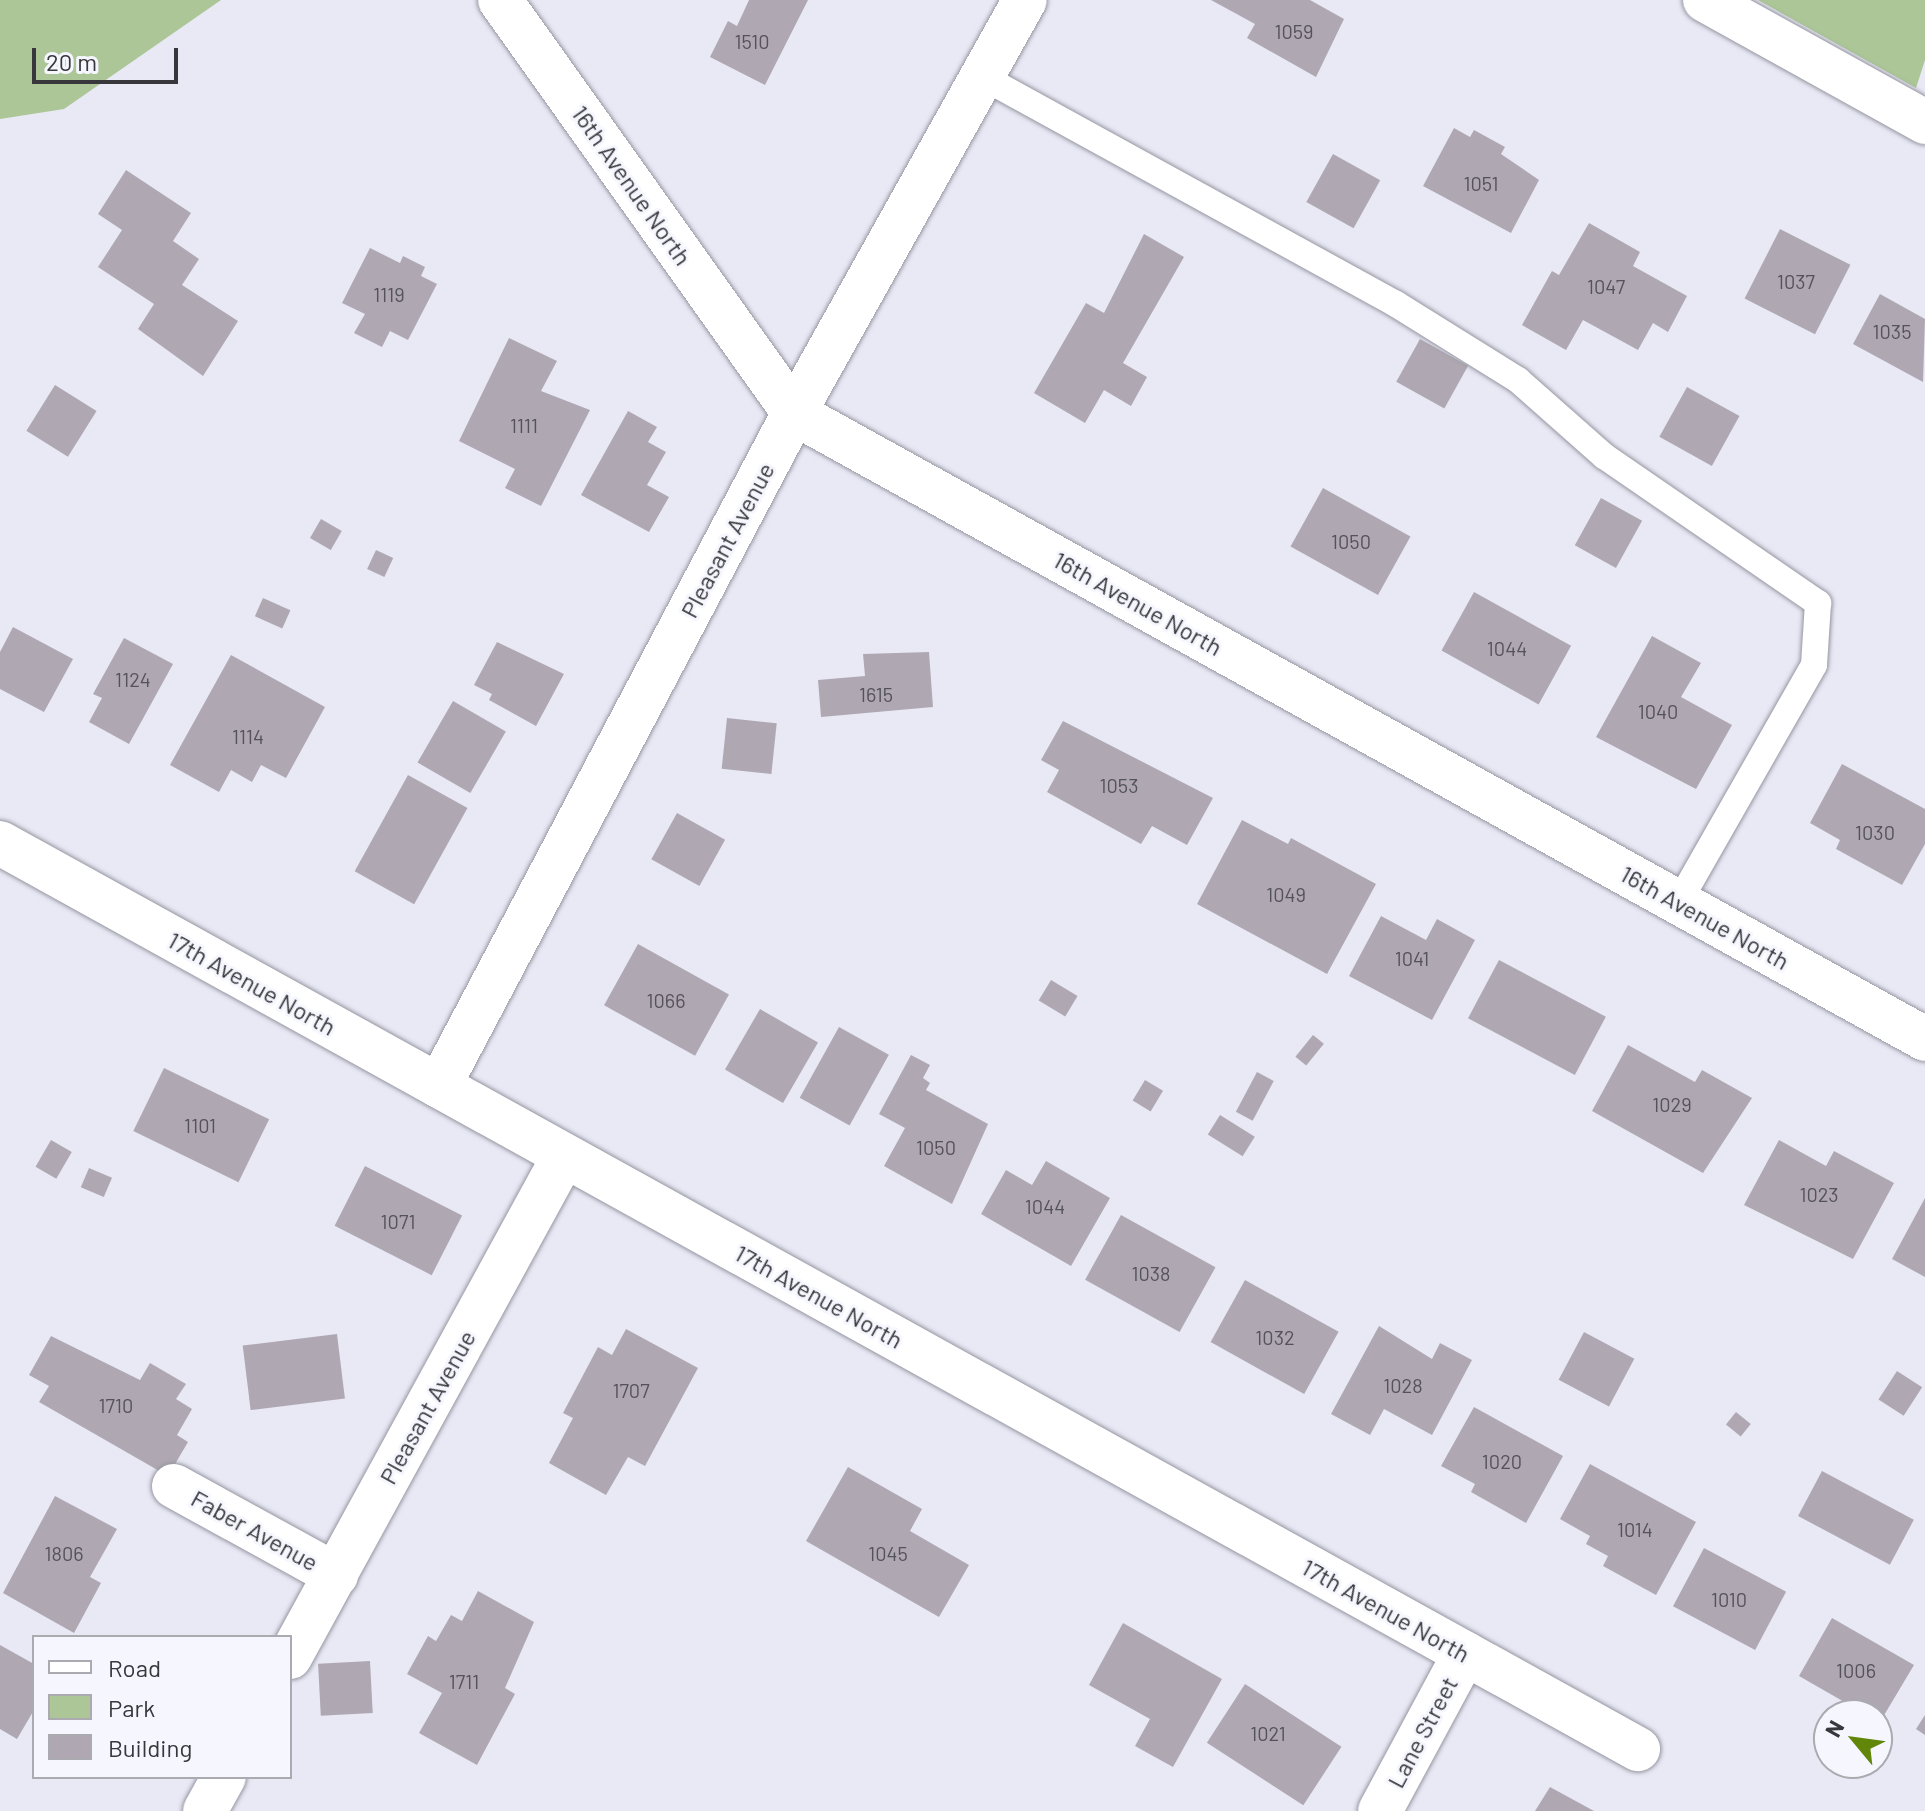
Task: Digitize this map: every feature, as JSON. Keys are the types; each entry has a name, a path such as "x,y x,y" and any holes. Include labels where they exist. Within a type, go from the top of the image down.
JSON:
{"street":[{"name":"16th Avenue North","path":"500,0 794,413 1925,1039"},
{"name":"Pleasant Avenue","path":"439,1086 794,413 1025,0"},
{"path":"1705,0 1925,122"},
{"name":"17th Avenue North","path":"0,843 1638,1749"},
{"name":"Pleasant Avenue","path":"292,1653 564,1156"},
{"name":"Faber Avenue","path":"174,1486 336,1575"},
{"name":"Lane Street","path":"1380,1811 1465,1653"},
{"path":"205,1811 223,1779"}],"lane":[{"path":"983,77 1396,304 1518,380 1604,456 1818,603 1814,665 1678,903"}],"green space":[{"path":"0,0 221,0 64,109 0,119"},
{"path":"1758,0 1925,0 1925,60 1916,88"}],"building":[{"path":"749,0 808,0 765,85 710,57 728,21 737,26"},
{"path":"1211,0 1310,0 1344,19 1316,77 1247,38 1255,24"},
{"path":"1454,128 1470,137 1474,130 1505,147 1501,154 1539,180 1511,233 1423,186"},
{"path":"1333,154 1380,180 1354,228 1306,202"},
{"path":"126,170 191,213 173,241 199,259 182,285 238,321 203,376 138,329 154,304 98,267 122,230 98,214"},
{"path":"1589,223 1640,252 1633,266 1687,296 1668,332 1653,323 1638,350 1583,320 1566,350 1522,325 1552,271 1559,275"},
{"path":"1780,229 1850,265 1815,334 1745,298"},
{"path":"1144,234 1184,257 1123,363 1147,377 1131,406 1104,390 1085,423 1034,393 1086,303 1104,313"},
{"path":"370,248 400,263 403,256 425,267 421,276 437,284 408,340 390,331 382,347 354,333 365,314 342,303"},
{"path":"1880,294 1925,319 1923,382 1853,344"},
{"path":"509,338 557,361 541,391 590,410 541,506 505,488 515,469 459,441"},
{"path":"1420,339 1468,366 1444,409 1396,382"},
{"path":"55,385 97,411 68,457 26,431"},
{"path":"1687,387 1739,416 1712,466 1659,437"},
{"path":"628,411 657,427 648,442 666,452 647,485 669,497 649,532 581,495"},
{"path":"1323,488 1410,536 1378,595 1291,547"},
{"path":"1601,498 1642,521 1616,568 1575,545"},
{"path":"321,519 342,531 331,550 310,538"},
{"path":"376,550 393,558 384,577 367,569"},
{"path":"1474,592 1571,646 1539,704 1442,651"},
{"path":"263,598 290,610 282,628 255,616"},
{"path":"13,627 73,659 44,712 0,689 0,652"},
{"path":"1652,636 1701,663 1681,697 1732,725 1696,789 1596,737"},
{"path":"124,638 173,664 129,744 89,722 102,698 93,694"},
{"path":"497,642 564,674 536,726 489,700 492,694 474,685"},
{"path":"929,652 933,707 821,717 818,680 865,676 863,654"},
{"path":"231,655 325,707 286,778 261,765 252,782 231,770 219,792 170,765"},
{"path":"453,701 506,732 470,793 418,762"},
{"path":"727,718 777,723 771,774 722,769"},
{"path":"1063,721 1213,798 1187,845 1152,826 1141,844 1047,792 1059,770 1041,760"},
{"path":"1842,764 1925,809 1925,844 1902,885 1836,849 1840,840 1810,823"},
{"path":"408,775 467,808 414,904 355,871"},
{"path":"677,813 725,840 699,886 651,859"},
{"path":"1242,820 1288,844 1291,838 1376,884 1327,974 1197,904"},
{"path":"1381,916 1426,940 1437,919 1475,940 1432,1020 1349,976"},
{"path":"638,944 729,994 695,1056 604,1005"},
{"path":"1499,960 1606,1017 1575,1075 1468,1018"},
{"path":"1051,980 1078,996 1065,1017 1039,1001"},
{"path":"760,1009 818,1042 783,1103 725,1070"},
{"path":"839,1027 889,1055 850,1125 800,1098"},
{"path":"1313,1035 1324,1044 1306,1066 1295,1057"},
{"path":"1628,1045 1695,1082 1702,1070 1752,1098 1703,1173 1592,1111"},
{"path":"911,1055 930,1065 923,1078 930,1083 926,1090 988,1124 952,1204 884,1166 905,1128 879,1114"},
{"path":"164,1068 269,1119 238,1182 133,1131"},
{"path":"1257,1072 1274,1081 1253,1121 1236,1112"},
{"path":"1145,1080 1163,1091 1151,1111 1133,1101"},
{"path":"1220,1115 1255,1137 1243,1156 1208,1135"},
{"path":"51,1140 72,1152 56,1179 36,1167"},
{"path":"1779,1140 1826,1166 1834,1151 1894,1183 1853,1259 1744,1205"},
{"path":"1046,1161 1110,1198 1071,1266 981,1214 1006,1170 1032,1185"},
{"path":"365,1166 462,1215 432,1275 335,1226"},
{"path":"89,1168 112,1178 104,1197 81,1187"},
{"path":"1925,1198 1925,1277 1892,1259"},
{"path":"1121,1215 1215,1267 1180,1332 1085,1280"},
{"path":"1245,1280 1339,1332 1304,1394 1211,1342"},
{"path":"1379,1326 1432,1359 1440,1343 1472,1360 1432,1435 1384,1409 1370,1435 1331,1414"},
{"path":"626,1329 698,1368 645,1466 628,1457 606,1495 549,1463 573,1418 563,1413 598,1347 612,1355"},
{"path":"1584,1332 1634,1359 1609,1406 1559,1380"},
{"path":"337,1334 345,1399 251,1410 243,1346"},
{"path":"51,1336 140,1380 150,1363 186,1384 176,1399 192,1409 177,1435 188,1442 168,1476 39,1402 49,1386 29,1375"},
{"path":"1897,1371 1922,1387 1904,1416 1878,1400"},
{"path":"1474,1407 1563,1456 1526,1523 1471,1492 1475,1484 1441,1466"},
{"path":"1736,1412 1751,1424 1741,1436 1726,1424"},
{"path":"1590,1464 1696,1522 1656,1595 1603,1566 1608,1556 1586,1544 1590,1536 1560,1519"},
{"path":"848,1467 922,1509 910,1531 969,1565 939,1617 806,1541"},
{"path":"1822,1471 1914,1520 1890,1565 1798,1516"},
{"path":"55,1496 117,1529 90,1577 101,1583 74,1633 3,1593"},
{"path":"1704,1548 1786,1592 1755,1650 1673,1606"},
{"path":"478,1591 534,1622 505,1688 515,1694 477,1765 419,1733 442,1693 407,1674 428,1636 436,1641 451,1615 462,1621"},
{"path":"1832,1618 1914,1665 1893,1700 1839,1699 1799,1676"},
{"path":"1123,1623 1222,1679 1173,1767 1135,1746 1150,1719 1089,1685"},
{"path":"0,1645 32,1663 32,1713 17,1739 0,1729"},
{"path":"370,1661 373,1713 321,1716 318,1664"},
{"path":"1245,1684 1341,1747 1303,1805 1207,1743"},
{"path":"1925,1715 1925,1735 1916,1729"},
{"path":"1550,1787 1594,1811 1535,1811"}]}
